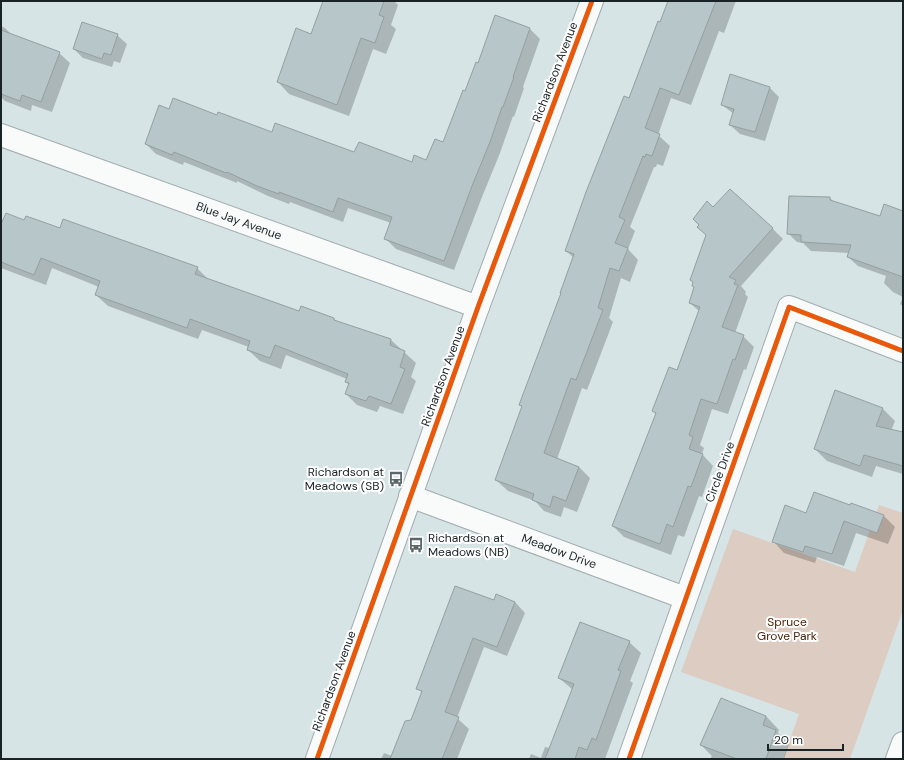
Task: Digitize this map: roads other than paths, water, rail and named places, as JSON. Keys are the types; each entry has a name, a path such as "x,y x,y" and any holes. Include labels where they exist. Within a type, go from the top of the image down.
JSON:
{"street":[{"name":"Richardson Avenue","path":"317,759 478,307 592,1"},
{"name":"Blue Jay Avenue","path":"1,135 478,307"},
{"name":"Circle Drive","path":"629,759 789,307 903,351"},
{"name":"Meadow Drive","path":"410,496 685,598"},
{"path":"897,759 903,743"}],"place":[{"name":"Richardson at Meadows (SB)","path":"396,479"},
{"name":"Richardson at Meadows (NB)","path":"416,545"}],"park label":[{"name":"Spruce Grove Park","path":"787,629"}]}
